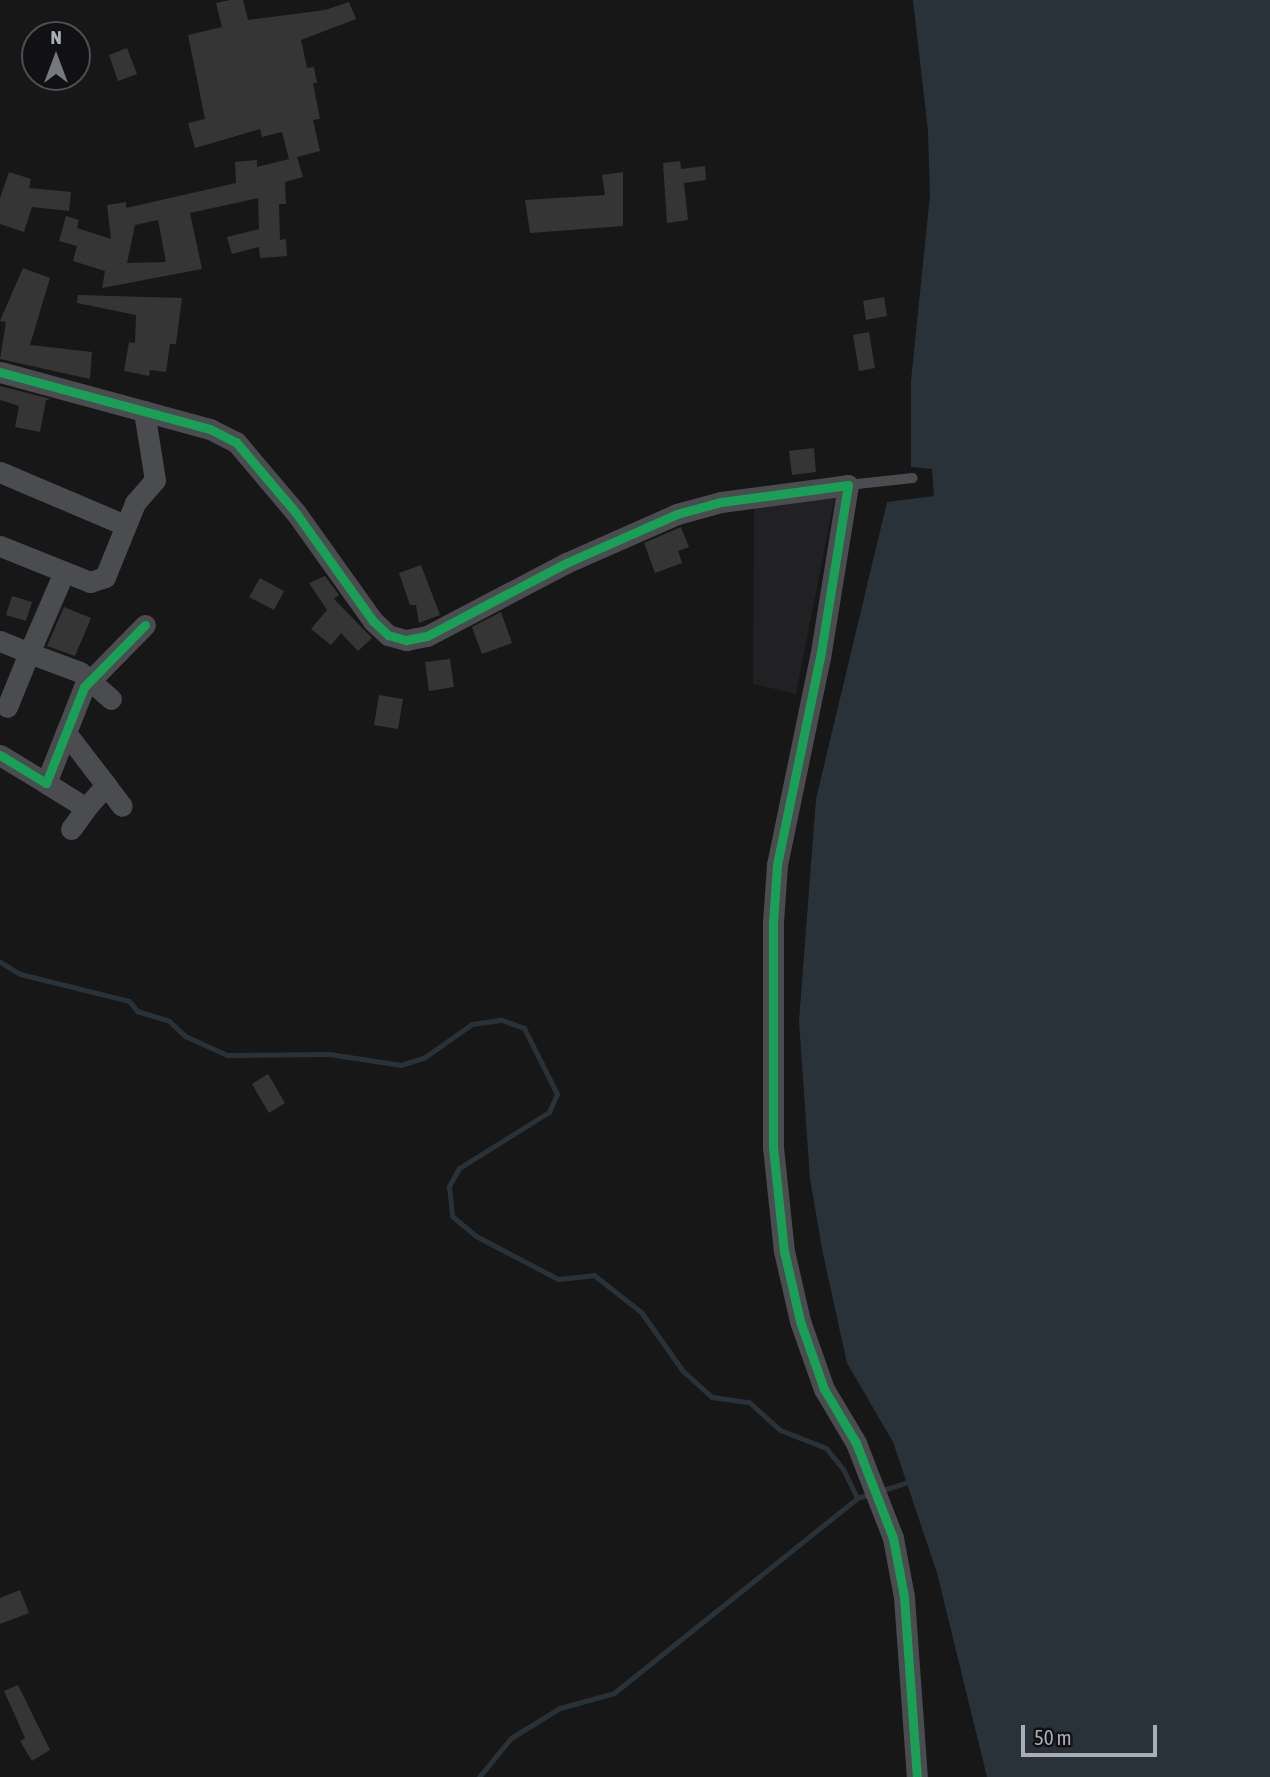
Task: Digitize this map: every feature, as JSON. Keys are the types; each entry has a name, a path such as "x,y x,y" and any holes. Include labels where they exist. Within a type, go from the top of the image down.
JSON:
{"street":[{"path":"0,372 210,429 236,442 296,513 373,621 388,635 406,640 427,636 566,563 677,514 721,502 848,485 820,657 777,865 772,922 773,1135 784,1251 800,1321 824,1390 856,1443 893,1538 904,1597 917,1777"},
{"path":"0,546 90,582 105,577 135,503 155,480 144,411"},
{"path":"0,472 124,525"},
{"path":"7,707 64,572"},
{"path":"46,783 84,687 145,625"},
{"path":"0,641 80,673 111,699"},
{"path":"66,733 122,807"},
{"path":"0,755 86,808"},
{"path":"71,828 106,785"}],"lane":[{"path":"848,485 913,478"}],"shaded area":[{"path":"913,0 1270,0 1270,1777 987,1777 937,1573 893,1442 847,1363 823,1254 810,1179 799,1021 816,799 887,502 934,496 932,469 911,467 911,381 930,195 928,131"},
{"path":"835,496 796,694 753,684 754,505"}],"building":[{"path":"243,0 248,20 325,10 349,2 356,19 301,40 307,68 314,67 317,83 313,83 320,119 313,120 320,151 297,157 303,177 285,182 286,204 279,204 280,240 286,239 287,256 260,258 259,247 232,254 227,237 259,229 258,198 190,213 202,269 102,288 105,271 73,261 77,246 59,241 66,216 79,220 77,228 111,239 107,205 126,202 126,208 236,183 235,162 257,160 257,167 289,159 282,132 262,137 260,129 195,148 188,123 205,119 188,35 222,27 216,3","holes":["158,220 166,262 127,263 135,225"]},
{"path":"127,48 137,74 118,81 109,55"},
{"path":"680,161 681,169 705,166 706,180 684,183 688,220 667,223 663,163"},
{"path":"9,172 31,179 29,188 71,192 69,211 32,207 24,232 0,224 0,198"},
{"path":"623,172 623,226 530,233 525,200 605,195 602,175"},
{"path":"23,268 50,278 30,345 92,352 90,379 0,359 6,322 0,321"},
{"path":"78,295 182,298 176,344 170,344 166,372 150,370 149,376 124,371 129,342 135,343 136,315 77,303"},
{"path":"884,297 887,316 866,320 863,301"},
{"path":"869,332 875,368 859,371 853,335"},
{"path":"0,386 51,399 46,400 40,432 15,427 19,406 0,400"},
{"path":"814,448 816,472 792,475 789,451"},
{"path":"681,527 689,547 678,551 682,563 655,573 644,543"},
{"path":"421,565 440,615 419,623 416,605 410,605 399,573"},
{"path":"325,576 339,595 334,599 372,638 358,651 341,633 331,645 311,629 327,610 309,583"},
{"path":"260,578 284,591 274,610 249,597"},
{"path":"12,596 32,602 26,621 6,615"},
{"path":"64,607 91,618 75,656 47,646"},
{"path":"501,612 512,643 482,654 472,627"},
{"path":"450,659 454,687 429,691 425,662"},
{"path":"379,695 403,699 398,729 374,725"},
{"path":"268,1074 285,1103 269,1113 252,1084"},
{"path":"20,1590 29,1613 0,1624 0,1598"},
{"path":"18,1685 50,1750 32,1761 20,1741 25,1738 4,1691"}],"waterway":[{"path":"0,962 20,974 129,1001 137,1011 169,1021 185,1036 227,1055 329,1054 401,1065 425,1057 472,1024 502,1020 524,1028 557,1094 549,1112 459,1168 449,1186 452,1216 476,1236 558,1279 594,1275 641,1312 683,1371 712,1397 749,1402 780,1430 826,1448 843,1469 857,1498"},
{"path":"880,1491 908,1482"},
{"path":"479,1777 511,1738 560,1708 614,1693 857,1498 871,1494"}],"cycle path":[{"path":"0,372 210,429 236,442 296,513 373,621 388,635 406,640 427,636 566,563 677,514 721,502 848,485 820,657 777,865 773,922 773,1147 784,1251 800,1321 824,1389 856,1443 893,1538 904,1597 917,1777"},
{"path":"0,755 46,783 84,687 145,625"}]}
